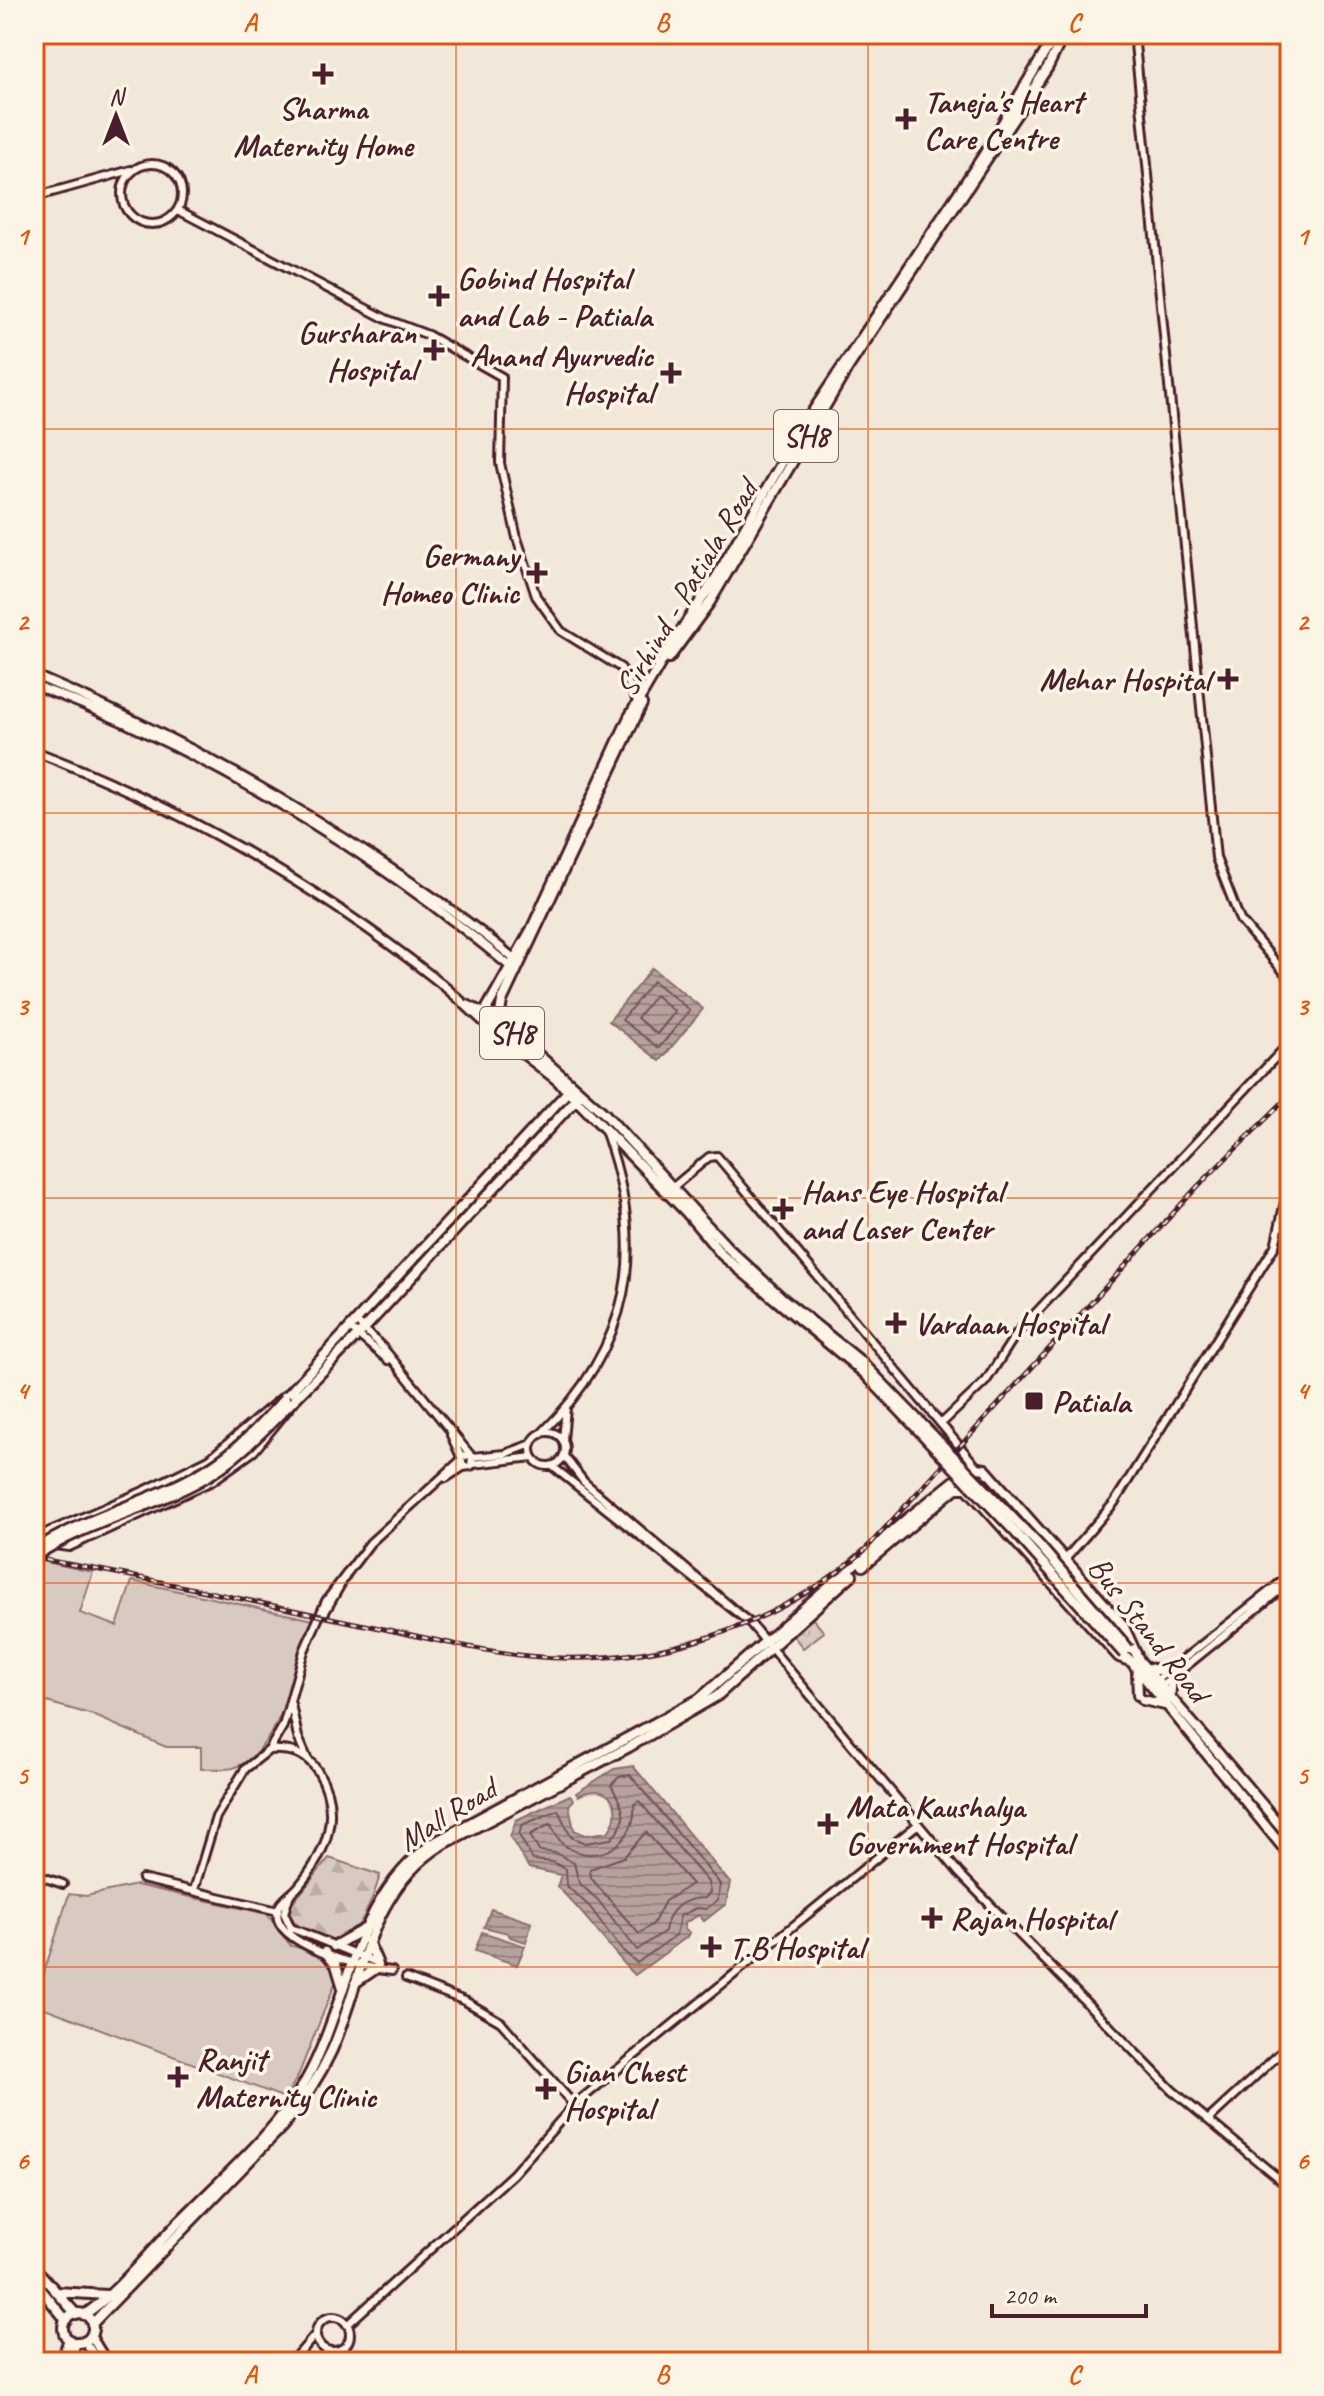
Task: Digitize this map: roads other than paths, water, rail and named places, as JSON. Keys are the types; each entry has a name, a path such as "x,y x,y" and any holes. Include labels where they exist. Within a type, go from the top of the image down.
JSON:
{"main road":[{"path":"570,854 638,703 717,576 801,429 990,146 1056,34"},
{"name":"Sirhind - Patiala Road","path":"570,854 659,675 732,566 842,378 1040,80 1064,34"},
{"path":"34,675 153,728 254,780 418,886 520,969"},
{"path":"34,685 238,781 328,834 510,959"},
{"path":"34,751 128,791 250,856 367,929 466,1005 493,1030"},
{"name":"SH8","path":"570,854 531,930 510,959 488,1004 487,1013 493,1030 571,1088"},
{"name":"SH8","path":"570,854 520,969 499,1008 499,1020 571,1088"},
{"path":"466,1005 499,1020"},
{"path":"358,1329 571,1088 777,1297 863,1363 1040,1546 1138,1665 1171,1674 1168,1702 1140,1697 1138,1665"},
{"path":"579,1096 605,1129 670,1190 749,1281 777,1297"},
{"path":"34,1557 84,1530 201,1480 234,1458 579,1096"},
{"path":"34,1550 63,1533 168,1489 213,1465 244,1442 292,1396"},
{"name":"Bus Stand Road","path":"976,1466 985,1469 1123,1625 1138,1665 1290,1856"},
{"name":"Mall Road","path":"66,2320 107,2295 296,2096 317,2059 343,1989 393,1892 426,1855 686,1716 717,1696 770,1642 926,1503 976,1466"},
{"name":"Bus Stand Road","path":"922,1515 956,1488 967,1488 1119,1657 1138,1665"},
{"name":"Mall Road","path":"92,2324 282,2127 305,2099 332,2049 368,1925 397,1876 422,1851 678,1713 718,1685 922,1515"},
{"name":"Bus Stand Road","path":"1168,1702 1230,1764 1290,1837"},
{"path":"334,1946 355,1936 368,1925"},
{"path":"353,1984 378,1966 368,1940"},
{"path":"325,1952 336,1965 343,1989"},
{"path":"34,2267 56,2292 92,2324 61,2362"},
{"path":"34,2281 66,2320 64,2332 80,2340 107,2362"},
{"path":"56,2292 107,2295"},
{"path":"70,2362 80,2340"},
{"path":"80,2340 99,2362"}],"street":[{"path":"1134,34 1216,858 1240,920 1290,979"},
{"path":"34,197 135,169 156,164 172,171 181,185 178,210 163,222 142,223 129,214 121,196 122,185 135,169"},
{"path":"178,210 386,319 428,335 502,377 500,463 520,550 536,596 561,631 625,672 638,703"},
{"path":"941,1424 977,1390 1025,1324 1290,1042"},
{"path":"194,1890 216,1817 245,1769 269,1750 283,1726 326,1601 349,1570 387,1526 466,1460 505,1454 532,1444 567,1405 604,1355 626,1282 629,1249 625,1205 605,1129"},
{"path":"670,1190 709,1157 717,1156 976,1466"},
{"path":"1049,1578 1114,1503 1275,1246 1290,1179"},
{"path":"358,1329 391,1361 449,1429 466,1460"},
{"path":"34,1540 163,1485 230,1444 269,1405 292,1396"},
{"path":"34,1540 69,1547 170,1501 244,1460 283,1420 292,1396"},
{"path":"567,1405 564,1456 584,1482 770,1642 917,1825 1066,1985 1172,2090 1290,2188"},
{"path":"541,1434 551,1432 563,1440"},
{"path":"532,1444 533,1457 541,1465 552,1466 738,1613"},
{"path":"552,1466 564,1456"},
{"path":"466,1460 533,1457"},
{"path":"1171,1674 1290,1575"},
{"path":"1156,1686 1290,1582"},
{"path":"291,1700 298,1737 307,1759 323,1783 329,1802 331,1827 307,1875 280,1912 278,1922 286,1934 325,1952 395,1972"},
{"path":"269,1750 291,1750 307,1759"},
{"path":"347,2325 513,2174 574,2105 917,1825"},
{"path":"34,1874 63,1884"},
{"path":"142,1879 280,1912 291,1928 358,1959"},
{"path":"406,1978 456,1996 498,2020 574,2105"},
{"path":"1209,2119 1290,2044"},
{"path":"292,2362 315,2335 320,2322 330,2317 347,2325"},
{"path":"315,2335 318,2344 330,2352 345,2347 350,2337 347,2325"},
{"path":"305,2348 318,2344"}],"water":[{"path":"652,968 703,1009 660,1061 609,1021"},
{"path":"633,1766 730,1883 726,1904 704,1921 699,1915 684,1923 685,1930 690,1933 687,1937 635,1975 557,1887 561,1875 529,1868 510,1837 516,1820 570,1795 574,1800 569,1805 574,1830 585,1835 608,1832 615,1814 611,1799 598,1791 578,1796 576,1793 614,1769"},
{"path":"491,1909 532,1923 526,1942 510,1937 508,1933 484,1927"},
{"path":"482,1932 525,1946 517,1965 475,1951"}],"waterway":[{"path":"1279,951 1290,962"}],"railway":[{"path":"34,1558 463,1646 528,1656 619,1656 708,1638 790,1602 829,1578 865,1550 1198,1186 1290,1095"}],"place":[{"name":"Sharma Maternity Home","path":"323,74"},
{"name":"Taneja's Heart Care Centre","path":"906,119"},
{"name":"Gobind Hospital and Lab - Patiala","path":"439,296"},
{"name":"Gursharan Hospital","path":"434,350"},
{"name":"Anand Ayurvedic Hospital","path":"671,373"},
{"name":"Germany Homeo Clinic","path":"537,573"},
{"name":"Mehar Hospital","path":"1228,679"},
{"name":"Hans Eye Hospital and Laser Center","path":"783,1209"},
{"name":"Vardaan Hospital","path":"896,1323"},
{"name":"Patiala","path":"1034,1401"},
{"name":"Mata Kaushalya Government Hospital","path":"828,1824"},
{"name":"Rajan Hospital","path":"932,1918"},
{"name":"T.B Hospital","path":"711,1947"},
{"name":"Ranjit Maternity Clinic","path":"178,2077"},
{"name":"Gian Chest Hospital","path":"546,2089"}]}
